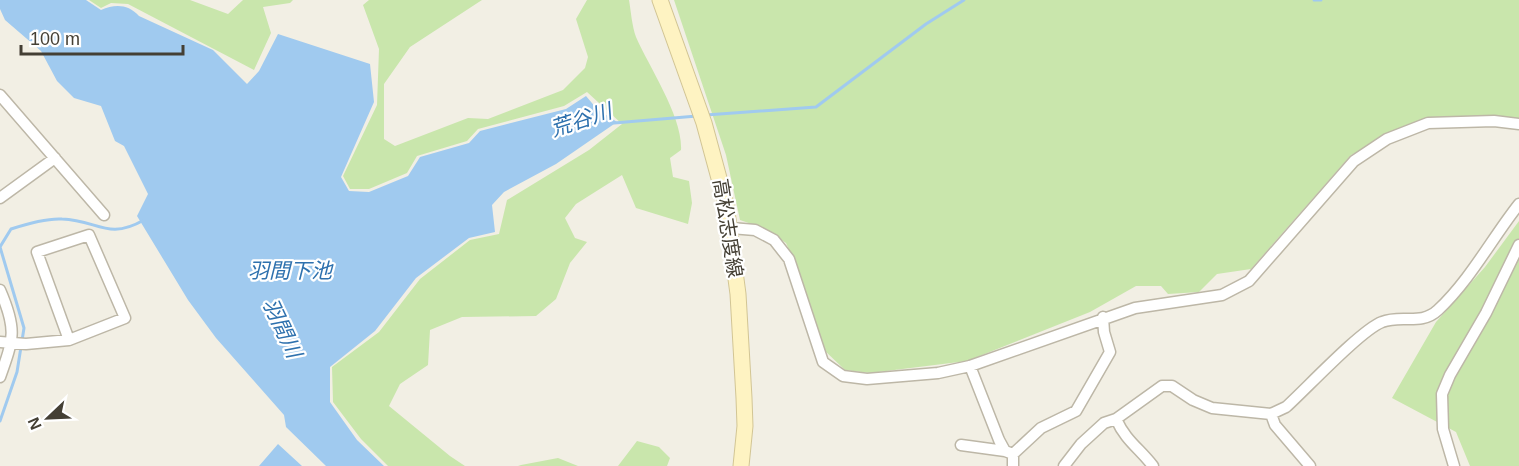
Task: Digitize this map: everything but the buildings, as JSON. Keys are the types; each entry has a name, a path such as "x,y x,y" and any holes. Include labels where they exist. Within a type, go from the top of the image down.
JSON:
{"main road":[{"name":"高松志度線","path":"660,0 718,168 731,228 744,398 741,466"}],"street":[{"path":"1,99 104,215"},
{"path":"731,228 755,230 774,240 789,259 823,362 843,376 867,379 938,373 970,366 1103,317 1135,308 1222,295 1249,281 1354,161 1387,139 1428,123 1494,120 1519,124"},
{"path":"0,198 55,158"},
{"path":"1064,466 1096,429 1116,419 1162,386 1172,386 1193,400 1212,408 1270,414 1286,407 1372,327 1393,319 1418,320 1438,310 1491,246 1519,204"},
{"path":"0,342 69,340 124,318 89,235 37,252 69,340"},
{"path":"1454,466 1443,429 1442,394 1450,375 1486,313 1519,244"},
{"path":"0,290 18,343 0,377"},
{"path":"1010,457 1041,428 1076,411 1085,399 1110,352 1104,332 1103,317"},
{"path":"970,366 1010,457"},
{"path":"1270,414 1275,425 1310,466"},
{"path":"1116,419 1130,444 1138,448 1153,466"},
{"path":"961,446 1010,457"}],"green space":[{"path":"89,0 190,0 228,14 243,0 293,0 290,3 263,7 271,33 254,70 128,4 111,3 101,8"},
{"path":"369,0 482,0 410,47 384,84 384,139 395,146 468,118 488,119 563,90 585,68 588,57 576,19 587,0 629,0 636,37 664,92 677,123 680,137 681,150 670,158 673,177 689,181 692,203 688,224 636,208 622,175 576,204 565,218 575,238 587,242 570,263 556,299 536,316 462,317 430,330 428,365 400,384 389,406 465,466 388,466 361,439 333,402 332,367 379,332 420,279 470,240 499,234 507,200 589,150 622,124 587,92 564,106 478,129 467,141 417,156 407,173 369,189 350,189 343,176 377,105 379,49 363,5"},
{"path":"674,0 1519,0 1519,119 1464,116 1412,124 1351,155 1251,269 1217,274 1199,292 1168,294 1161,286 1136,286 1090,312 967,361 870,373 845,370 824,350 798,270 786,243 766,229 740,220 726,155"},
{"path":"1519,221 1519,466 1470,466 1456,432 1392,398 1436,322 1485,267"},
{"path":"637,441 659,447 670,458 667,466 618,466"},
{"path":"558,458 578,466 518,466 521,465"}],"water":[{"name":"羽間下池","path":"0,0 86,0 101,10 116,6 126,7 139,16 213,50 247,84 259,71 278,34 370,64 374,102 341,177 349,191 369,192 408,176 420,157 469,143 480,131 566,109 586,96 597,109 617,122 556,164 504,192 492,205 495,232 469,238 416,278 375,331 330,367 330,402 357,440 384,466 326,466 286,427 284,415 216,338 188,300 137,216 148,194 124,146 115,141 101,106 74,98 57,81 41,51 5,20 0,9"},
{"path":"278,444 302,466 259,466"}],"waterway":[{"name":"荒谷川","path":"706,115 816,107 926,24 964,0"},
{"name":"荒谷川","path":"1314,0 1321,0"},
{"name":"荒谷川","path":"614,123 697,116"},
{"path":"0,421 17,372 24,328 0,247 11,229 56,219 121,229 144,220"}],"water label":[{"name":"羽間川","path":"282,328"}]}
